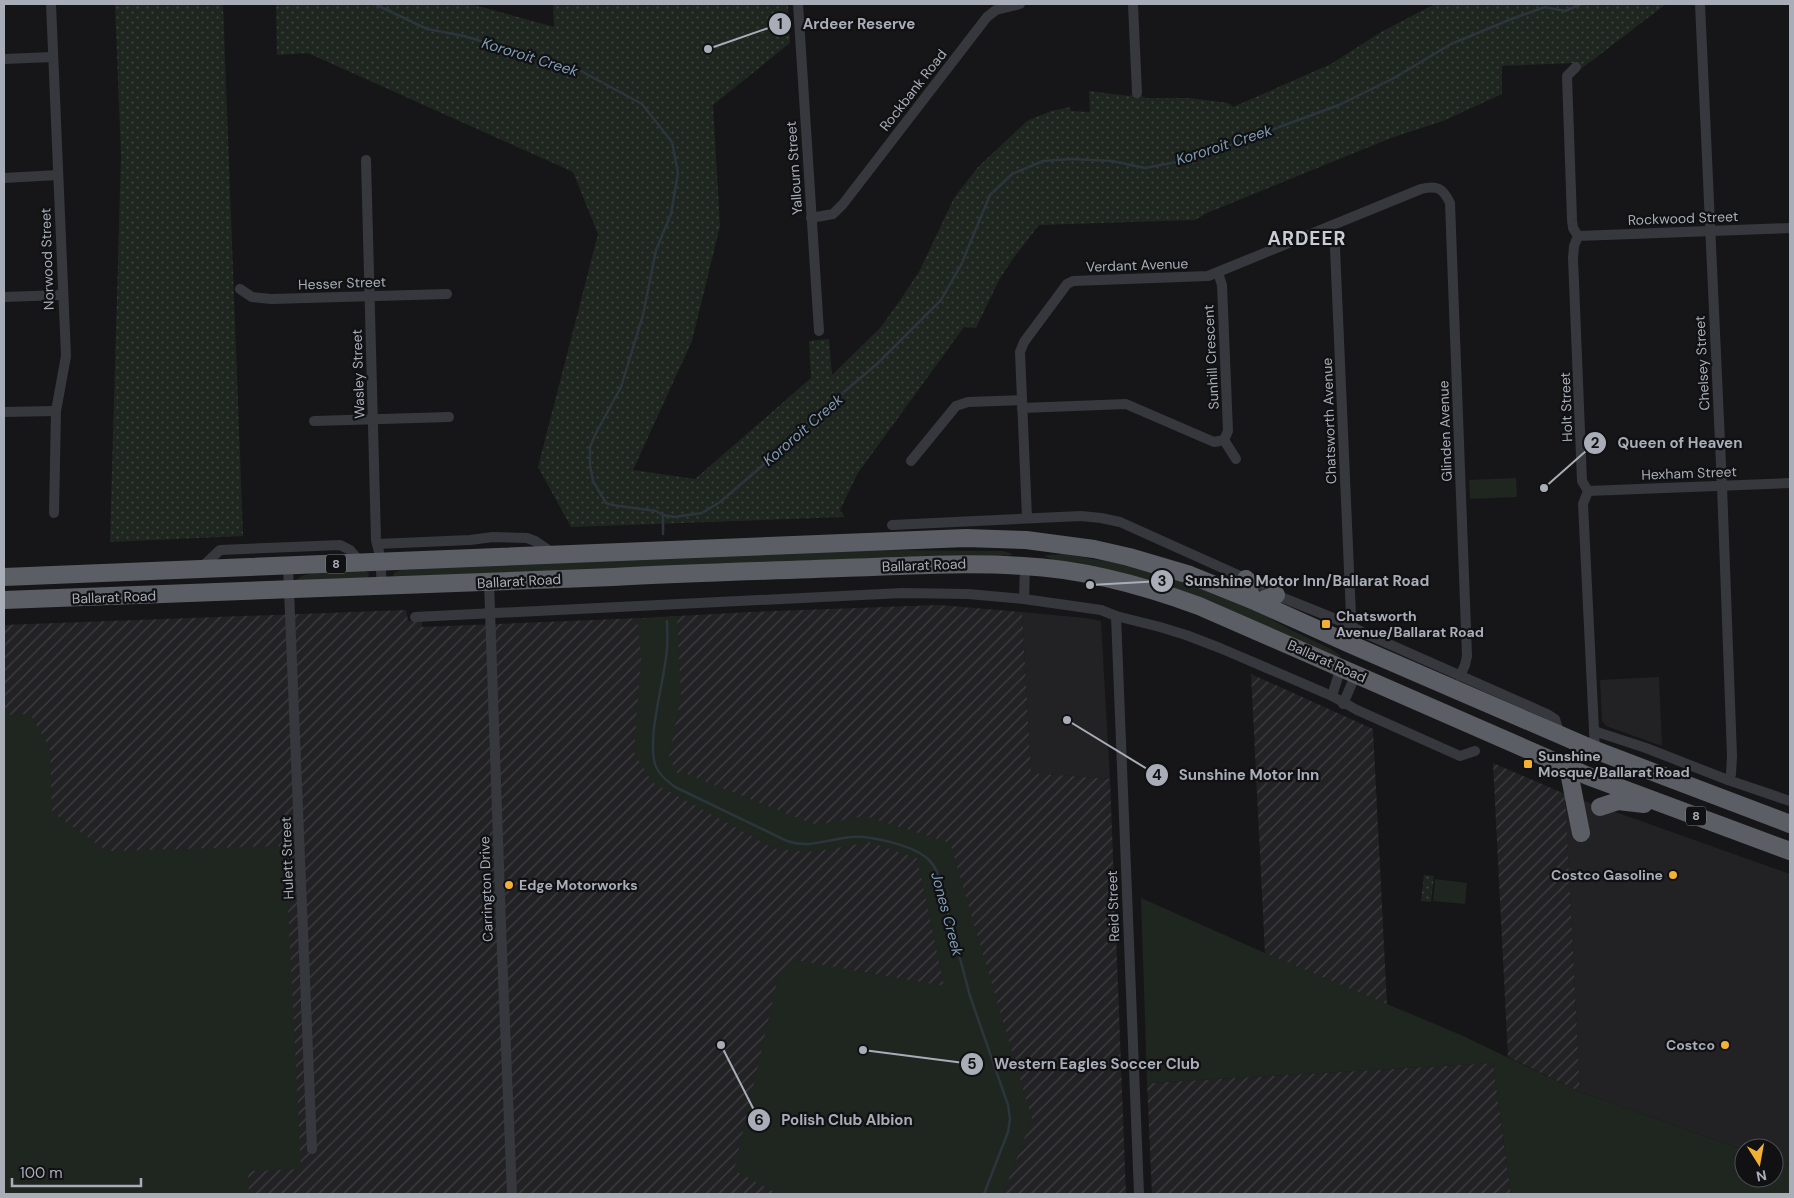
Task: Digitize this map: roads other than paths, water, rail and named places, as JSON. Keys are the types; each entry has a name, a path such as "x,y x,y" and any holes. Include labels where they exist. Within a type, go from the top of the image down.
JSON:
{"highway":[{"name":"Ballarat Road","path":"4,577 933,539 1026,540 1094,550 1136,559 1190,575 1255,601 1350,631 1560,735 1790,824"},
{"path":"1026,540 1026,566"},
{"name":"Ballarat Road","path":"4,600 290,591 928,565 986,564 1026,566 1096,575 1145,587 1199,606 1568,767 1790,851"},
{"path":"1246,579 1255,601 1276,595"},
{"path":"1348,671 1345,657 1350,631"},
{"path":"1568,767 1581,833"},
{"path":"1600,807 1618,802 1627,802 1681,811"}],"street":[{"name":"Norwood Street","path":"51,4 66,356 56,410 54,513"},
{"name":"Yallourn Street","path":"798,4 819,331"},
{"name":"Rockbank Road","path":"811,215 838,209 987,17 996,10 1020,4"},
{"path":"1133,4 1137,93"},
{"name":"Chelsey Street","path":"1700,4 1732,756 1731,774 1728,780"},
{"path":"4,59 53,57"},
{"name":"Holt Street","path":"1576,67 1567,76 1572,220 1573,228 1578,236 1574,246 1573,258 1582,481 1588,491 1583,504 1595,750"},
{"name":"Wasley Street","path":"366,160 377,544 381,562 382,587"},
{"path":"4,178 58,175"},
{"name":"Verdant Avenue","path":"1027,518 1020,352 1024,342 1067,284 1073,281 1208,276 1421,189 1440,188"},
{"name":"Glinden Avenue","path":"1440,188 1446,193 1450,203 1466,656 1465,665 1460,676"},
{"name":"Chatsworth Avenue","path":"1329,227 1336,248 1350,631"},
{"name":"Rockwood Street","path":"1578,236 1790,228"},
{"name":"Sunhill Crescent","path":"1218,272 1222,285 1228,424 1227,436 1224,440"},
{"name":"Hesser Street","path":"240,289 258,298 447,294"},
{"path":"4,297 62,295"},
{"path":"910,461 956,406 968,402 1126,404 1214,442 1224,440 1236,459"},
{"path":"4,412 56,410"},
{"path":"314,421 449,417"},
{"name":"Hexham Street","path":"1588,491 1790,483"},
{"name":"Ballarat Road","path":"892,525 1081,516 1120,522 1267,588 1276,595 1350,631 1364,633 1547,714 1555,719 1559,726 1560,735"},
{"name":"Ballarat Road","path":"377,544 470,540 493,537 528,538 554,555"},
{"path":"200,569 220,550 340,545 350,550 360,563"},
{"name":"Hulett Street","path":"288,566 312,1149"},
{"path":"1024,599 1026,566"},
{"name":"Carrington Drive","path":"489,582 512,1194"},
{"name":"Ballarat Road","path":"415,617 902,593 968,594 1024,599 1101,610 1116,616 1186,635 1332,696 1343,704 1460,756 1474,751"},
{"name":"Reid Street","path":"1116,616 1139,1194"},
{"path":"1332,696 1348,671"},
{"path":"1343,704 1348,671"},
{"path":"1594,731 1790,801"}],"waterway":[{"name":"Kororoit Creek","path":"376,4 427,29 464,36 579,70 642,104 672,142 678,173 671,214 656,250 643,315 621,387 590,447 590,465 593,481 606,503 656,511 663,515 674,517 702,513 720,502 762,466 807,423 877,364 941,300 961,265 990,195 1012,174 1043,161 1072,159 1112,161 1145,168 1192,159 1339,105 1394,78 1451,44 1514,18 1545,7 1565,11 1581,4"},
{"name":"Jones Creek","path":"663,515 663,534"},
{"name":"Jones Creek","path":"667,621 666,661 653,738 655,764 666,780 675,787 787,841 811,844 859,837 892,842 921,854 935,868 970,996 1008,1105 1010,1119 1008,1132 984,1194"}],"place":[{"name":"Ardeer Reserve","path":"708,49"},
{"name":"Queen of Heaven","path":"1544,488"},
{"name":"Sunshine Motor Inn/Ballarat Road","path":"1090,585"},
{"name":"Chatsworth Avenue/Ballarat Road","path":"1326,624"},
{"name":"Sunshine Motor Inn","path":"1067,720"},
{"name":"Sunshine Mosque/Ballarat Road","path":"1528,764"},
{"name":"Costco Gasoline","path":"1673,875"},
{"name":"Edge Motorworks","path":"509,885"},
{"name":"Polish Club Albion","path":"721,1045"},
{"name":"Costco","path":"1725,1045"},
{"name":"Western Eagles Soccer Club","path":"863,1050"}],"district":[{"name":"ARDEER","path":"1307,238"}]}
